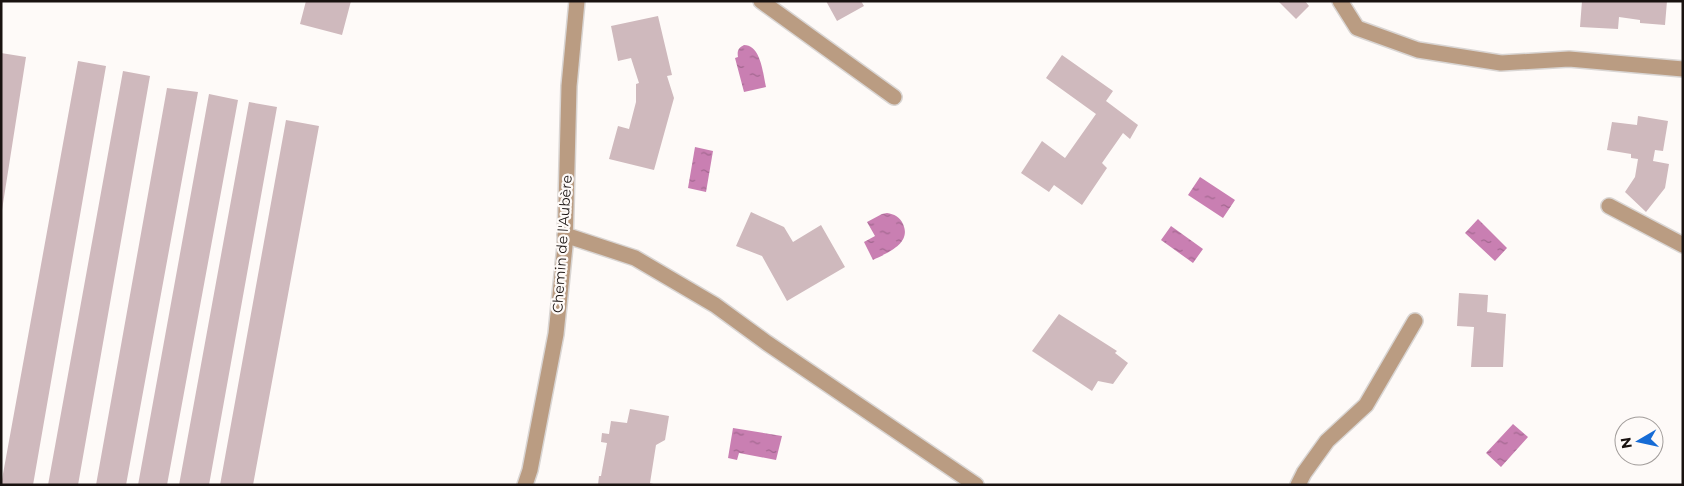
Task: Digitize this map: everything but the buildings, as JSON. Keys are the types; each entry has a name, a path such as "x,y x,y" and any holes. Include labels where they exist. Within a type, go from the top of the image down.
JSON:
{"street":[{"name":"Chemin de l'Aubère","path":"525,485 530,470 556,334 565,235 569,86 577,1"},
{"path":"761,1 894,96"},
{"path":"1340,1 1357,28 1418,50 1500,63 1569,58 1683,69"},
{"path":"1609,206 1683,245"},
{"path":"565,235 636,258 715,305 767,343 976,485"},
{"path":"1298,485 1304,473 1327,441 1366,406 1415,321"}],"water":[{"path":"744,45 750,46 758,55 766,87 744,92 735,58 738,57 739,49"},
{"path":"695,147 713,151 706,192 688,188"},
{"path":"1200,177 1235,200 1223,218 1188,195"},
{"path":"887,213 900,219 905,231 904,237 897,247 873,260 864,242 875,236 867,222"},
{"path":"1478,219 1507,248 1495,261 1465,233"},
{"path":"1171,226 1203,249 1193,263 1161,240"},
{"path":"1513,424 1528,437 1501,467 1486,453"},
{"path":"733,428 782,436 776,460 739,453 737,460 728,458"}]}
